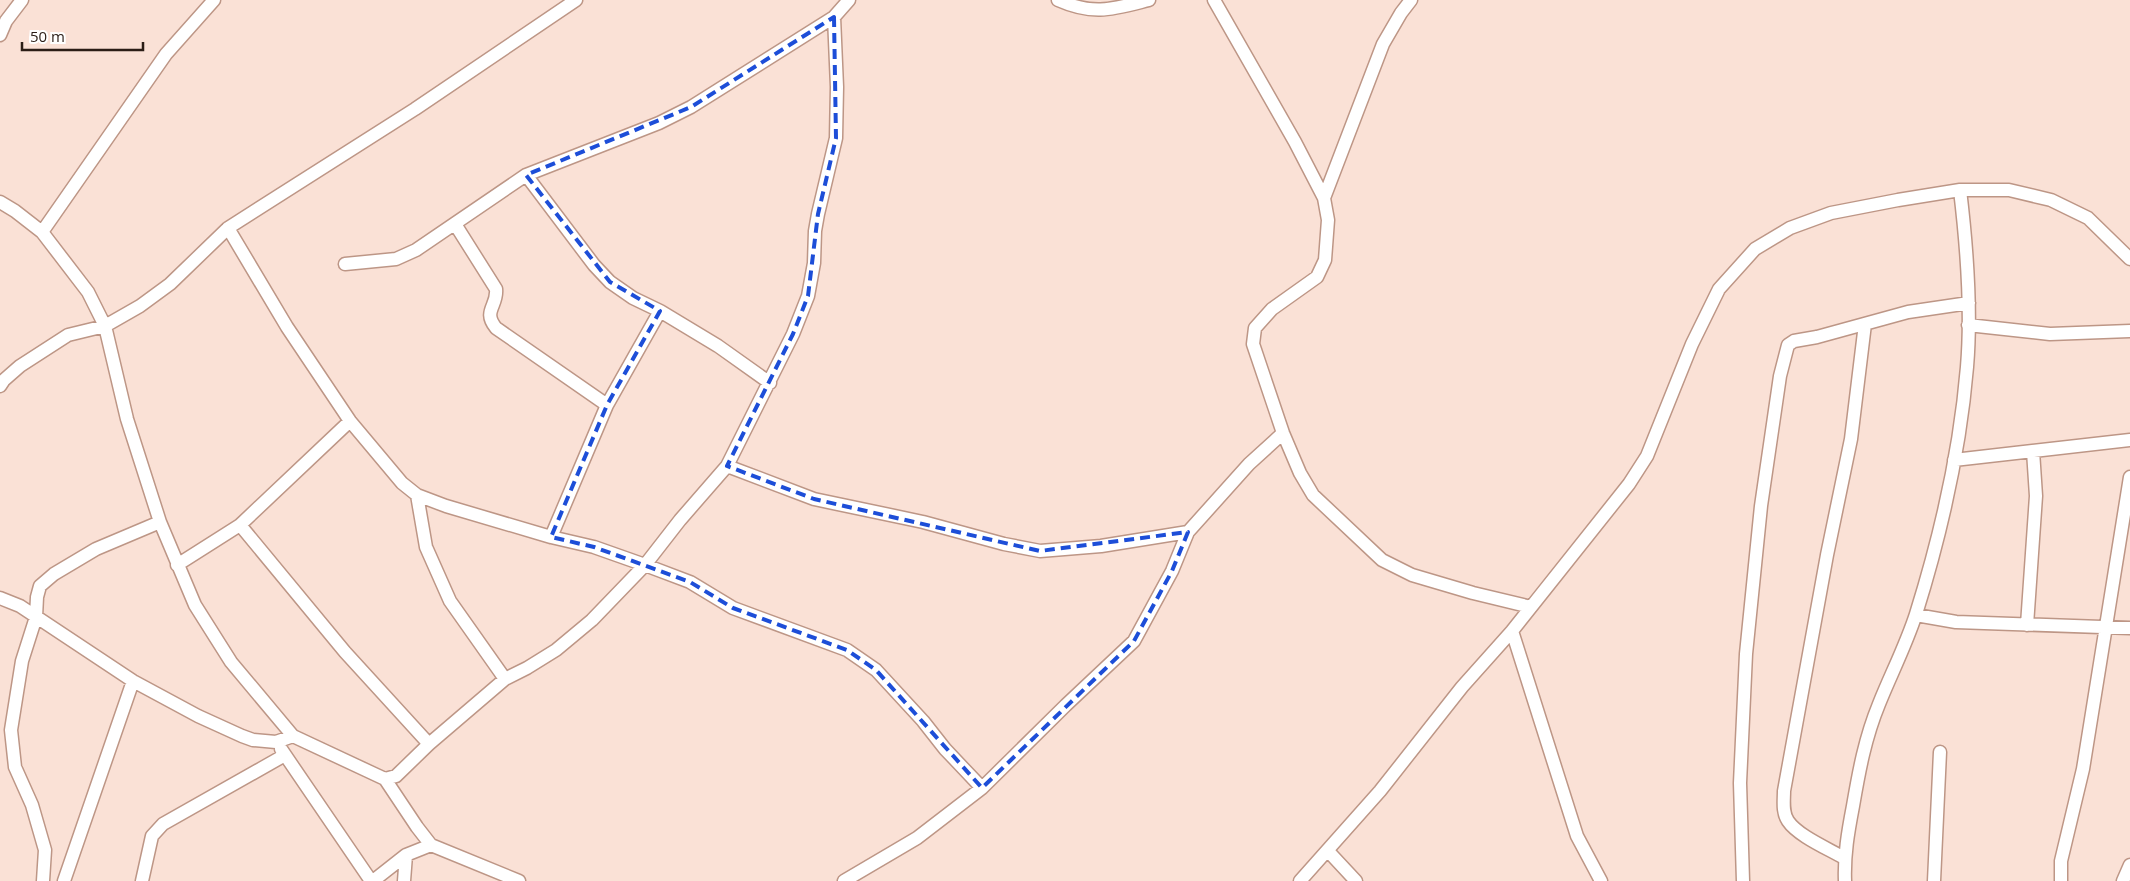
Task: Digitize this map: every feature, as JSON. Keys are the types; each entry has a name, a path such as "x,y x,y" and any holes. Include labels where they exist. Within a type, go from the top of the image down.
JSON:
{"street":[{"path":"0,35 6,21 22,0"},
{"path":"42,232 166,54 214,0"},
{"path":"1,382 41,351 68,335 105,326 140,306 170,284 228,228 414,109 576,0"},
{"path":"346,264 396,259 416,250 526,175 658,123 691,107 834,17 849,0"},
{"path":"1058,0 1077,8 1109,10 1149,0"},
{"path":"1214,0 1295,142 1324,198 1328,220 1325,260 1317,277 1272,309 1255,328 1253,344 1300,474 1313,495 1382,560 1412,575 1531,607"},
{"path":"1324,198 1383,44 1411,0"},
{"path":"385,779 396,776 429,744 505,679 556,650 592,620 644,565 727,466 794,334 808,296 814,263 816,223 836,138 837,87 834,17"},
{"path":"526,175 594,265 610,282 633,298 660,311 718,346 770,383"},
{"path":"1300,881 1380,791 1462,687 1512,631 1629,484 1647,456 1692,344 1719,289 1755,249 1790,228 1831,214 1898,200 1960,190 2008,190 2051,200 2088,218 2130,259"},
{"path":"1845,881 1844,858 1862,753 1879,704 1902,654 1916,615 1942,526 1954,460 1967,367 1969,303 1960,190"},
{"path":"0,202 42,232 88,292 105,326 127,419 160,522 195,605 231,662 293,736 385,779 431,845 519,881"},
{"path":"455,224 496,289 497,296 489,313 490,321 496,328 608,405"},
{"path":"228,228 287,327 350,421 402,483 417,495 446,506 551,537 594,547 644,565 690,582 733,608 847,650 876,670 923,721 944,749 982,788"},
{"path":"1743,881 1740,783 1746,654 1761,506 1780,376 1788,345 1794,341 1908,312 1969,303"},
{"path":"551,537 608,405 660,311"},
{"path":"1844,858 1799,831 1788,822 1784,809 1784,791 1827,555 1851,439 1865,324"},
{"path":"1968,325 2050,334 2130,331"},
{"path":"177,564 240,525 350,421"},
{"path":"844,881 917,838 982,788 1134,640 1172,571 1188,532 1249,464 1284,433"},
{"path":"1954,460 2130,440"},
{"path":"2027,625 2036,496 2034,451"},
{"path":"727,466 814,499 923,522 1004,544 1040,551 1101,546 1188,532"},
{"path":"2061,881 2061,861 2083,769 2130,477"},
{"path":"417,495 426,547 450,601 505,679"},
{"path":"44,881 45,850 32,805 15,767 11,730 22,661 36,617 37,596 40,586 54,574 96,549 160,522"},
{"path":"240,525 345,652 429,744"},
{"path":"0,598 20,606 133,681 198,716 242,736 276,742 293,736"},
{"path":"1916,615 1956,622 2130,628"},
{"path":"1512,631 1577,836 1601,881"},
{"path":"64,881 133,681"},
{"path":"276,742 372,881 406,855 431,845"},
{"path":"1934,881 1940,752"},
{"path":"142,881 152,836 163,824 285,755"},
{"path":"1328,851 1356,881"},
{"path":"404,881 406,855"},
{"path":"2123,881 2130,865"}],"highlighted area":[{"path":"834,17 836,138 818,214 808,296 793,334 727,466 814,499 1040,551 1188,532 1172,571 1134,641 982,788 876,670 847,650 733,608 690,582 594,547 551,537 607,405 660,311 610,282 526,175 691,107"}]}
